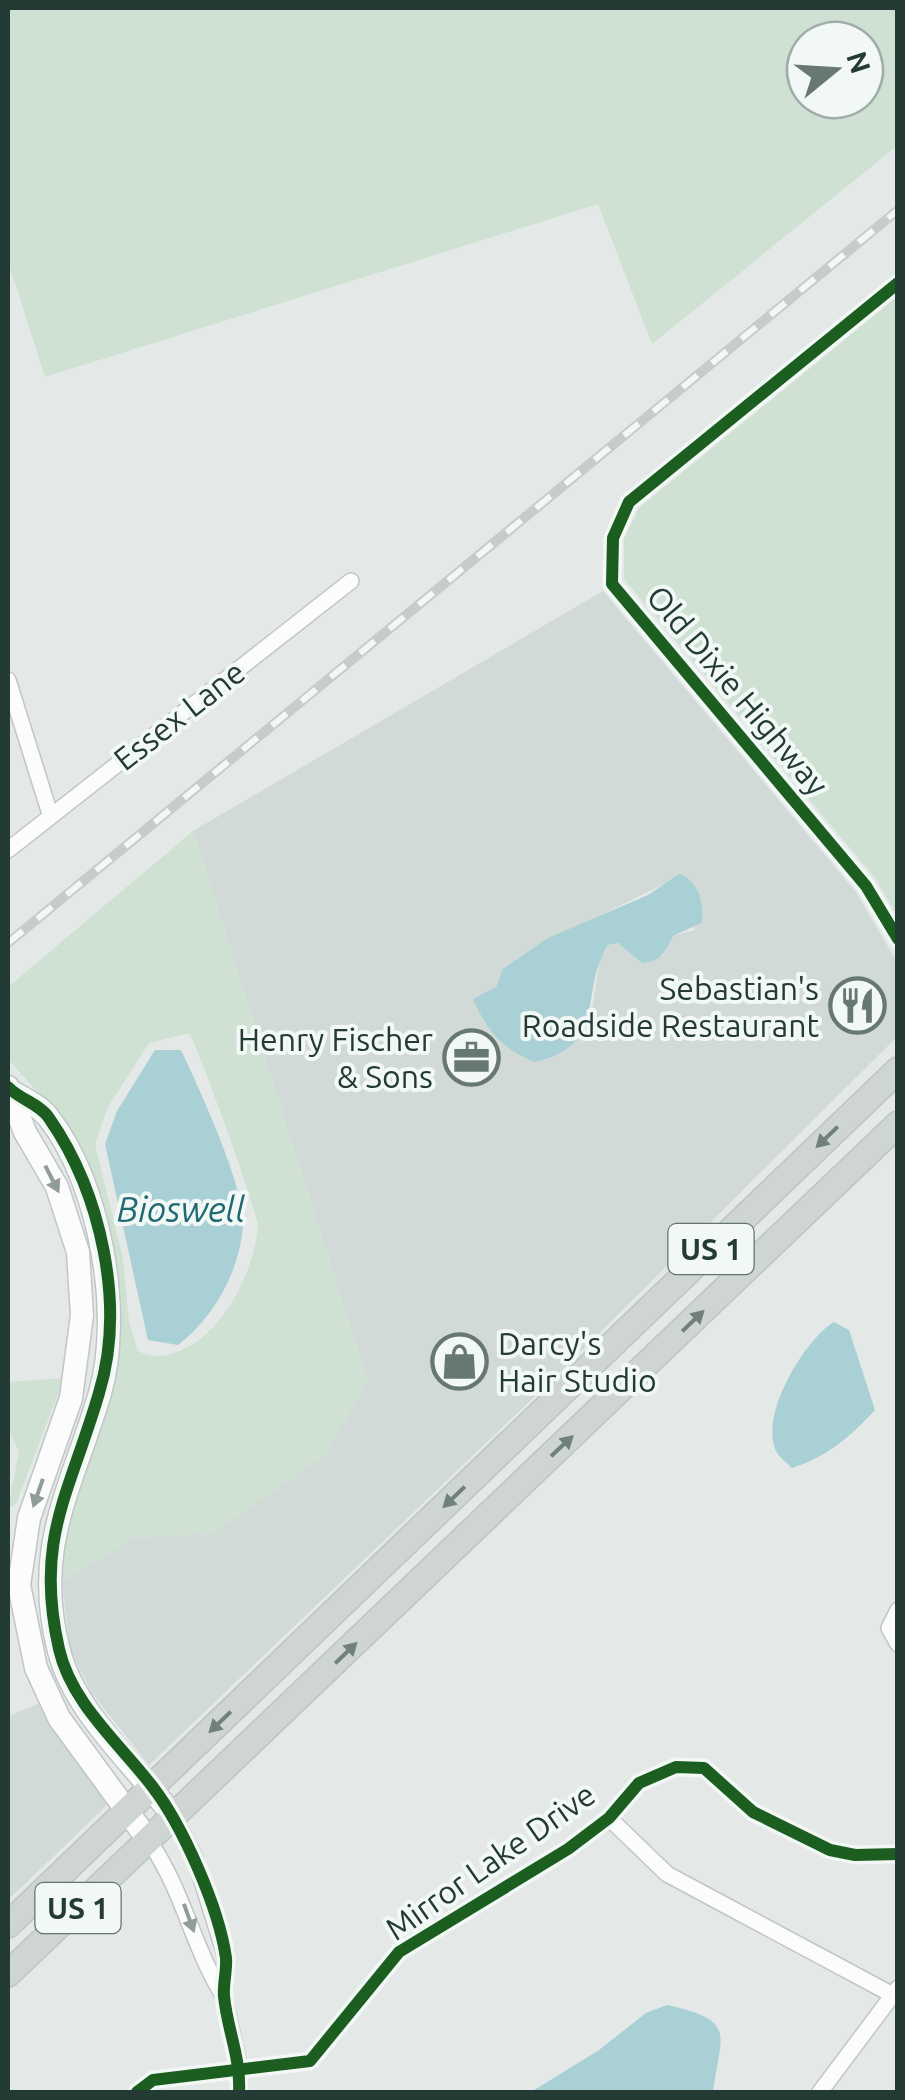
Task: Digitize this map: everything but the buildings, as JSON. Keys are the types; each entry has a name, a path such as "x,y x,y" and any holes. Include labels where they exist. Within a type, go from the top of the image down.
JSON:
{"main road":[{"name":"US 1","path":"8,1925 898,1070"},
{"name":"US 1","path":"8,1974 176,1819 898,1124"}],"street":[{"name":"Old Dixie Highway","path":"898,284 629,502 612,538 612,584 866,886 898,939"},
{"name":"Essex Lane","path":"8,850 352,581"},
{"path":"8,680 50,814"},
{"path":"9,1089 48,1115 88,1191 105,1262 109,1317 100,1390 53,1527 50,1547 50,1587 59,1652 80,1698 153,1787 176,1819 194,1856 226,1958 224,1997 240,2069 239,2092"},
{"path":"9,1089 68,1220 78,1252 82,1315 70,1398 29,1518 19,1584 36,1668 59,1718 149,1842 188,1912 205,1967 224,1997"},
{"path":"898,1610 889,1628 898,1644"},
{"name":"Mirror Lake Drive","path":"137,2092 153,2080 310,2061 399,1952 568,1849 609,1818 638,1783 676,1767 704,1768 752,1812 790,1832 855,1855 898,1854"},
{"path":"609,1818 667,1874 894,1991 820,2092"}],"shaded area":[{"path":"603,591 856,892 897,962 897,1037 552,1380 149,1765 91,1692 70,1649 62,1581 136,1537 213,1533 325,1455 367,1380 193,831","holes":["672,880 695,930 672,936 664,954 648,963 642,963 618,943 608,945 600,959 591,1015 496,987 503,970 532,949"]},
{"path":"38,1704 107,1805 8,1900 8,1716"}],"green space":[{"path":"8,8 897,8 897,146 652,344 598,204 45,377 8,261"},
{"path":"897,297 897,915 876,879 624,579 624,539 639,508"},
{"path":"193,831 367,1380 325,1455 213,1533 136,1537 62,1581 65,1528 118,1296 64,1122 8,1059 8,987","holes":["189,1033 258,1226 246,1273 222,1317 185,1348 154,1356 138,1351 129,1322 123,1259 95,1144 108,1107 149,1043"]},
{"path":"64,1378 16,1504 8,1508 19,1452 8,1428 8,1382"}],"water":[{"path":"679,874 699,894 701,923 673,936 654,961 642,963 618,943 608,945 600,962 588,1015 573,1044 557,1055 534,1062 497,1037 473,999 496,987 503,969 548,938 648,895"},
{"name":"Bioswell","path":"155,1050 181,1050 220,1138 242,1210 241,1243 230,1277 203,1321 178,1345 148,1340 105,1144 117,1111"},
{"path":"834,1322 849,1330 875,1410 837,1445 792,1468 777,1453 772,1436 779,1399 810,1344"},
{"path":"667,2005 706,2017 720,2033 713,2092 531,2092 599,2050 646,2013"}],"railway":[{"path":"8,943 898,210"}],"cycle path":[{"path":"898,283 629,502 613,538 612,584 866,886 898,939"},
{"path":"8,1087 45,1113 67,1148 95,1215 109,1287 107,1359 53,1546 52,1611 59,1649 85,1705 164,1803 198,1868 226,1958 224,1996 239,2092"},
{"path":"137,2092 153,2080 310,2061 399,1952 568,1849 609,1818 639,1783 676,1767 704,1768 753,1812 830,1850 855,1855 898,1854"}],"place":[{"name":"Sebastian's Roadside Restaurant","path":"858,1006"},
{"name":"Henry Fischer & Sons","path":"472,1057"},
{"name":"Darcy's Hair Studio","path":"459,1361"}]}
